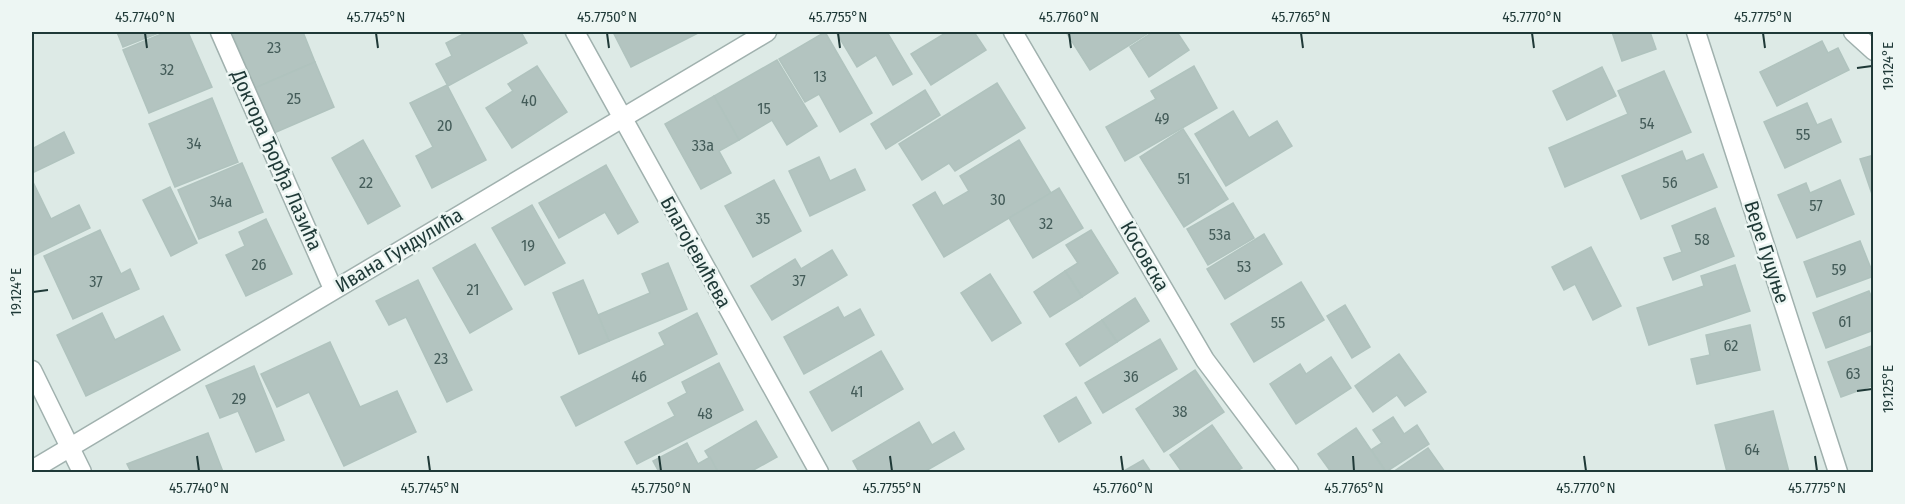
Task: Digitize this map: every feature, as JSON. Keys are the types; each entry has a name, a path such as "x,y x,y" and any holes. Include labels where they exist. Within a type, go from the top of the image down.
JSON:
{"street":[{"name":"Доктора Ђорђа Лазића","path":"220,32 333,289"},
{"name":"Благојевићева","path":"575,32 819,472"},
{"name":"Ивана Гундулића","path":"32,470 767,32"},
{"name":"Косовска","path":"1013,32 1205,360 1289,472"},
{"name":"Вере Гуцуње","path":"1696,32 1838,472"},
{"path":"1853,32 1874,51"},
{"path":"32,370 68,448 82,472"}],"building":[{"path":"117,32 161,32 123,47"},
{"path":"166,32 188,32 212,87 149,113 123,50"},
{"path":"232,32 303,32 315,62 255,88"},
{"path":"467,32 521,32 527,43 448,86 436,64 452,56 446,43"},
{"path":"613,32 700,32 631,67"},
{"path":"825,32 872,113 840,132 819,94 805,102 779,59"},
{"path":"836,32 887,32 912,74 893,85 876,55 857,67"},
{"path":"947,32 974,32 986,50 931,85 911,54"},
{"path":"1066,32 1150,32 1090,70"},
{"path":"1153,32 1177,32 1189,50 1149,77 1130,47"},
{"path":"1612,32 1650,32 1656,49 1622,61"},
{"path":"1822,41 1828,53 1838,48 1849,70 1777,106 1760,72"},
{"path":"777,60 817,126 787,145 772,120 739,140 714,96"},
{"path":"315,62 334,107 274,133 255,88"},
{"path":"537,66 567,112 512,148 486,108 513,91 508,84"},
{"path":"1194,66 1217,108 1125,161 1106,127 1156,99 1151,91"},
{"path":"1602,67 1616,96 1567,120 1553,91"},
{"path":"1664,71 1691,132 1565,187 1549,148 1628,114 1618,91"},
{"path":"997,83 1025,128 955,171 949,163 922,180 899,144"},
{"path":"447,85 486,160 432,188 416,156 433,147 410,103"},
{"path":"925,90 940,115 886,149 871,124"},
{"path":"714,96 739,140 719,151 731,173 701,189 665,124"},
{"path":"212,98 238,162 175,187 149,124"},
{"path":"1807,103 1817,125 1831,119 1841,142 1785,168 1764,122"},
{"path":"1233,111 1249,138 1277,121 1292,146 1226,186 1195,134"},
{"path":"1183,129 1228,199 1184,227 1140,157"},
{"path":"64,132 74,153 32,173 32,149"},
{"path":"363,140 400,206 368,224 332,158"},
{"path":"1019,140 1051,193 944,257 913,205 935,192 943,206 969,191 960,176"},
{"path":"1682,151 1686,161 1703,154 1717,187 1641,219 1622,176"},
{"path":"1874,155 1874,200 1860,159"},
{"path":"819,157 830,181 855,169 865,190 810,216 789,171"},
{"path":"242,163 263,212 199,239 178,190"},
{"path":"606,165 638,222 618,234 605,212 559,238 539,203"},
{"path":"32,180 51,219 79,205 90,228 32,256"},
{"path":"774,180 801,231 753,257 725,206"},
{"path":"1840,180 1854,214 1797,238 1778,195 1806,183 1810,193"},
{"path":"170,187 197,243 171,256 143,200"},
{"path":"1059,188 1083,228 1033,258 1009,218"},
{"path":"1233,203 1254,238 1208,265 1187,229"},
{"path":"532,205 565,263 525,285 492,228"},
{"path":"1715,208 1734,256 1673,280 1664,258 1682,252 1672,226"},
{"path":"266,219 292,274 246,296 226,255 245,246 239,232"},
{"path":"100,230 121,274 130,269 139,289 73,319 44,256"},
{"path":"1091,230 1118,273 1082,297 1065,271 1078,263 1066,245"},
{"path":"1264,234 1282,264 1225,299 1207,269"},
{"path":"1860,241 1874,276 1817,297 1804,262"},
{"path":"475,244 512,309 470,333 433,268"},
{"path":"1591,247 1621,306 1593,320 1575,284 1564,290 1552,267"},
{"path":"832,250 847,275 772,320 751,286 795,259 801,269"},
{"path":"668,263 687,309 609,341 598,315 650,293 642,274"},
{"path":"1735,265 1750,311 1649,345 1637,308 1704,286 1701,276"},
{"path":"1065,271 1082,297 1050,317 1034,292"},
{"path":"990,274 1021,323 992,341 961,293"},
{"path":"418,280 472,390 447,402 406,317 389,325 376,301"},
{"path":"583,280 609,341 579,354 553,293"},
{"path":"1301,282 1324,320 1254,362 1231,324"},
{"path":"1869,291 1874,303 1874,330 1826,348 1813,313"},
{"path":"1135,298 1149,321 1117,342 1102,320"},
{"path":"1345,305 1370,347 1352,358 1327,316"},
{"path":"838,307 844,318 860,309 874,335 804,374 784,337"},
{"path":"102,313 115,340 163,316 180,350 86,396 57,335"},
{"path":"697,313 717,354 576,426 561,397 665,345 659,333"},
{"path":"1102,320 1117,342 1080,366 1066,344"},
{"path":"1750,325 1760,370 1697,384 1691,359 1710,355 1706,335"},
{"path":"1160,339 1177,369 1103,413 1085,383"},
{"path":"330,342 360,407 397,391 416,432 344,466 309,392 277,407 261,374"},
{"path":"1874,345 1874,385 1841,397 1828,362"},
{"path":"881,351 903,389 832,431 810,392"},
{"path":"1399,354 1426,392 1405,406 1397,395 1373,412 1355,386"},
{"path":"1331,357 1351,388 1296,424 1270,384 1300,364 1306,374"},
{"path":"719,363 743,410 637,464 625,442 675,416 668,403 687,393 682,382"},
{"path":"254,366 284,440 256,452 238,411 220,418 206,386"},
{"path":"1195,370 1224,412 1164,452 1136,409"},
{"path":"1076,397 1091,423 1059,442 1044,416"},
{"path":"1773,411 1789,472 1727,472 1715,425"},
{"path":"1393,417 1404,434 1417,425 1429,444 1386,472 1371,450 1382,443 1373,430"},
{"path":"756,421 777,457 750,472 718,472 705,451"},
{"path":"919,422 932,445 954,432 964,449 924,472 859,472 853,461"},
{"path":"1212,425 1242,468 1235,472 1182,472 1170,455"},
{"path":"1356,428 1386,472 1331,472 1318,454"},
{"path":"208,433 223,472 131,472 127,464"},
{"path":"687,443 698,464 710,457 718,472 659,472 653,461"},
{"path":"1428,448 1445,472 1393,472"},
{"path":"1143,460 1151,472 1122,472"}]}
